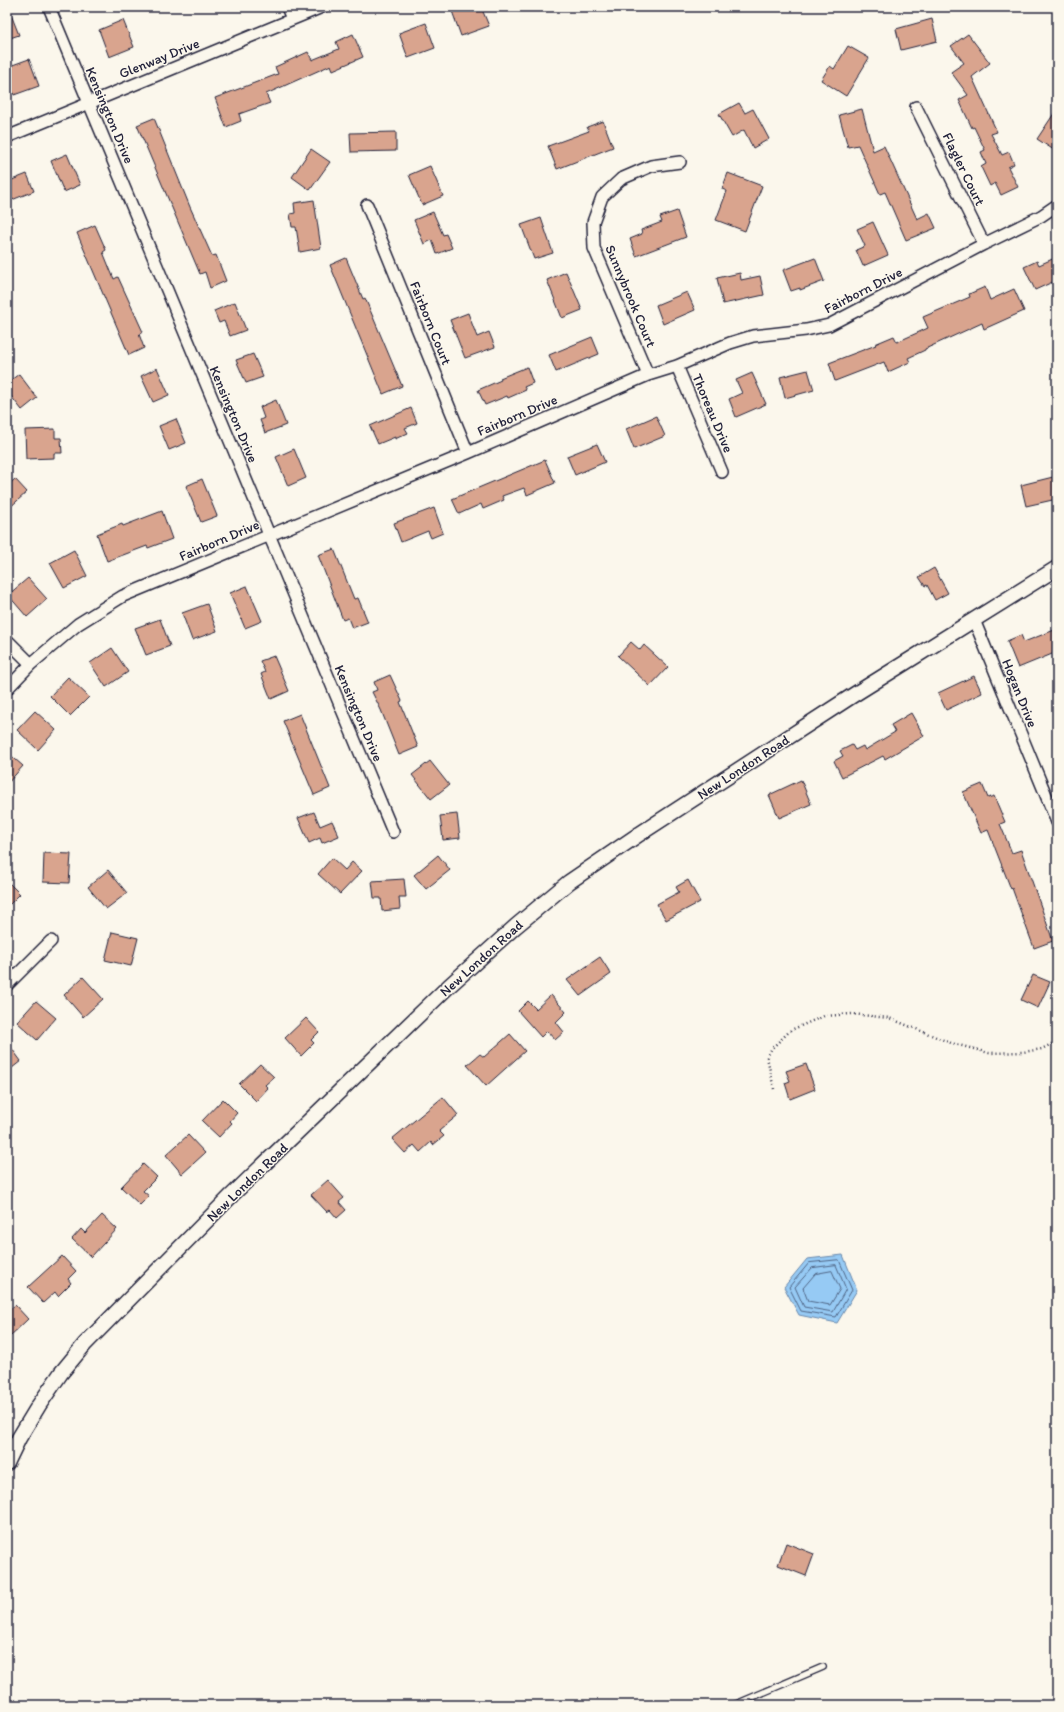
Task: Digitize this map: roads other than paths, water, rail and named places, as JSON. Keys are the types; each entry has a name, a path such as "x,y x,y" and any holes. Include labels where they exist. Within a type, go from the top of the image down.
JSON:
{"street":[{"name":"Kensington Drive","path":"49,7 393,832"},
{"path":"287,7 292,19"},
{"name":"Glenway Drive","path":"7,137 322,7"},
{"name":"Flagler Court","path":"916,107 984,244"},
{"name":"Sunnybrook Court","path":"648,375 594,248 593,222 602,197 621,178 651,166 680,162"},
{"name":"Fairborn Court","path":"367,205 468,453"},
{"name":"Fairborn Drive","path":"7,689 31,664 78,624 123,596 468,453 648,375 677,366 730,343 753,336 806,330 829,325 1041,216 1057,205"},
{"name":"Thoreau Drive","path":"677,366 722,472"},
{"name":"New London Road","path":"7,1464 19,1438 39,1405 61,1373 85,1344 244,1184 449,986 516,926 569,882 632,839 855,694 1057,568"},
{"name":"Hogan Drive","path":"974,620 1057,822"},
{"path":"7,640 31,664"},
{"path":"7,984 51,941"}],"lane":[{"path":"734,1705 823,1668"}],"water":[{"path":"843,1255 857,1290 837,1323 799,1315 784,1287 807,1259"}]}
